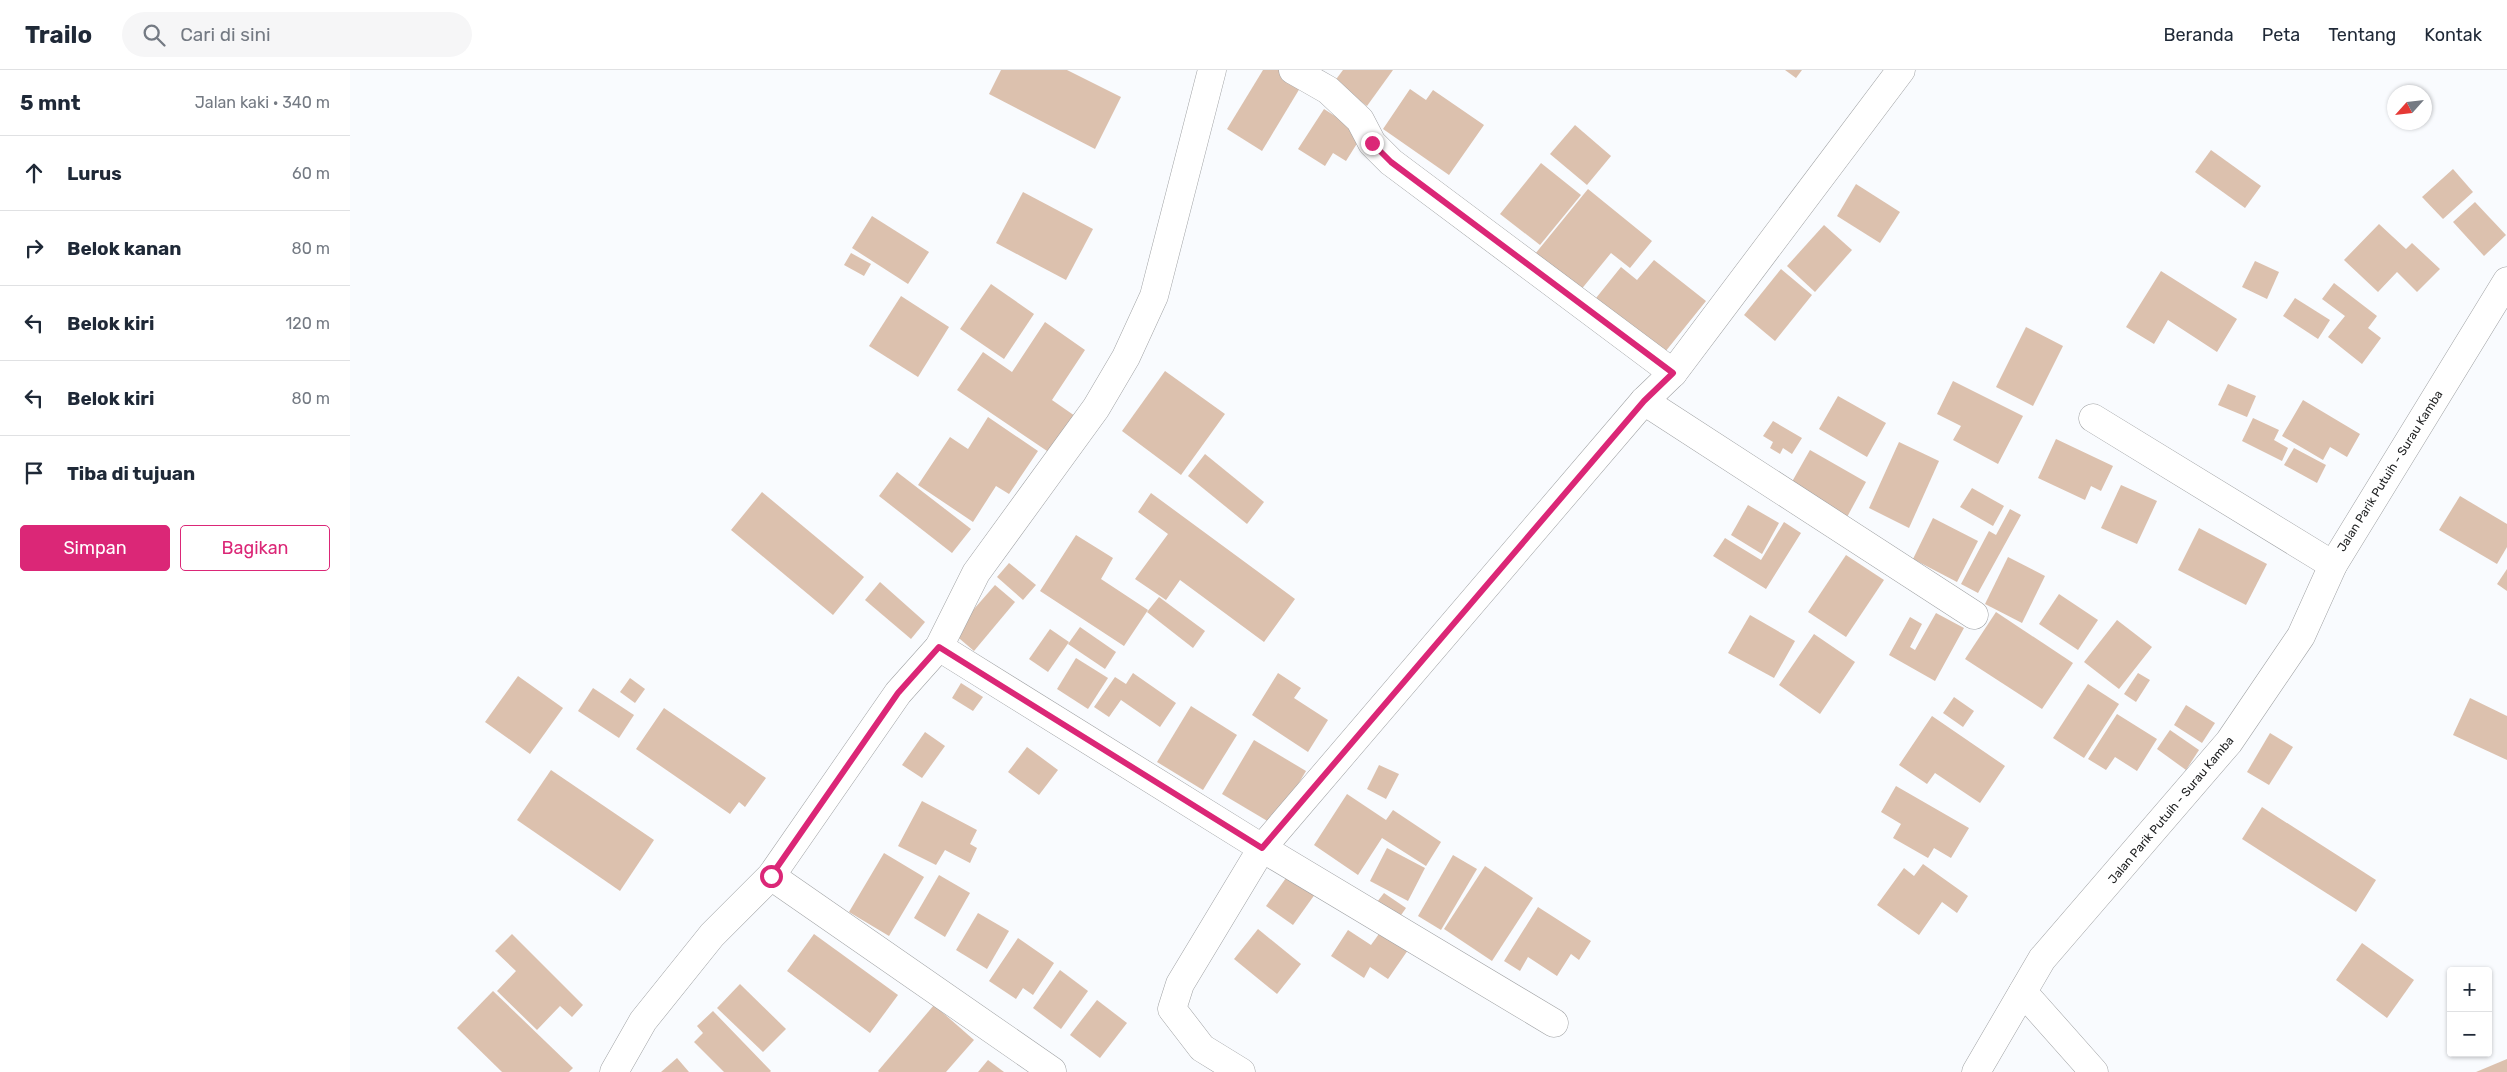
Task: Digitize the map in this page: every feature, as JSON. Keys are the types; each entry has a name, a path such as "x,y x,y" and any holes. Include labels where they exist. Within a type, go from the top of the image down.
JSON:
{"street":[{"path":"614,1072 649,1013 712,936 771,876 898,693 939,647 976,573 1096,408 1126,357 1154,296 1212,70"},
{"path":"1293,70 1328,90 1360,120 1372,143 1391,162 1673,373"},
{"path":"1241,1072 1202,1048 1172,1009 1180,984 1262,848 1644,401 1673,373 1900,70"},
{"name":"Jalan Parik Putuih - Surau Kamba","path":"1976,1072 2042,959 2230,742 2301,636 2333,564 2507,282"},
{"path":"1644,401 1974,615"},
{"path":"2093,418 2333,564"},
{"path":"939,647 1262,848 1554,1023"},
{"path":"771,876 1052,1071"},
{"path":"2023,992 2094,1072"}],"building":[{"path":"1001,70 1067,70 1121,97 1095,149 989,94"},
{"path":"1263,70 1282,70 1303,83 1262,151 1227,129"},
{"path":"1343,70 1393,70 1367,106 1334,82"},
{"path":"1785,70 1802,70 1796,78"},
{"path":"1410,89 1426,100 1433,90 1484,125 1449,175 1383,129"},
{"path":"1324,109 1363,134 1346,161 1333,153 1325,166 1298,149"},
{"path":"1575,125 1611,156 1587,185 1550,154"},
{"path":"2211,150 2261,186 2245,208 2195,172"},
{"path":"1541,163 1581,195 1540,245 1500,214"},
{"path":"2453,169 2473,192 2443,219 2422,197"},
{"path":"1856,184 1900,212 1880,243 1837,216"},
{"path":"1588,189 1652,241 1630,268 1611,253 1580,291 1535,254"},
{"path":"1023,192 1093,229 1066,280 996,243"},
{"path":"2475,202 2506,235 2484,256 2453,222"},
{"path":"872,216 929,252 908,284 852,248"},
{"path":"2379,224 2406,249 2412,243 2440,269 2417,292 2397,272 2378,292 2344,260"},
{"path":"1824,225 1852,250 1815,292 1787,266"},
{"path":"851,253 871,264 864,276 844,265"},
{"path":"1654,260 1706,301 1661,357 1592,303 1621,267 1637,280"},
{"path":"2255,261 2279,272 2267,299 2242,287"},
{"path":"1781,269 1812,295 1775,341 1744,315"},
{"path":"2161,271 2237,319 2217,352 2168,320 2154,344 2126,327"},
{"path":"2334,283 2377,316 2368,328 2381,338 2362,364 2328,337 2345,316 2322,299"},
{"path":"991,284 1034,314 1004,359 960,329"},
{"path":"901,296 949,327 918,377 869,346"},
{"path":"2295,298 2330,320 2318,339 2283,316"},
{"path":"1045,322 1085,350 1052,400 1075,416 1050,453 957,390 983,352 1012,372"},
{"path":"2026,327 2063,346 2033,406 1996,387"},
{"path":"1165,371 1225,414 1181,475 1122,431"},
{"path":"1953,381 2023,416 1998,464 1953,440 1961,426 1937,414"},
{"path":"2228,384 2256,396 2247,417 2218,405"},
{"path":"1838,396 1886,423 1867,457 1819,429"},
{"path":"2303,400 2360,434 2347,457 2330,447 2323,460 2282,436"},
{"path":"988,417 1038,451 1009,494 996,486 973,522 918,485 950,437 968,449"},
{"path":"2253,418 2279,430 2274,440 2288,448 2282,461 2242,441"},
{"path":"1773,421 1802,438 1792,454 1783,448 1780,454 1770,448 1773,442 1763,436"},
{"path":"2056,439 2113,466 2101,491 2091,486 2085,500 2038,478"},
{"path":"1899,442 1939,461 1909,528 1869,508"},
{"path":"2294,448 2326,465 2317,483 2284,465"},
{"path":"1810,450 1866,482 1846,519 1789,487"},
{"path":"1205,454 1264,502 1247,524 1188,476"},
{"path":"897,472 971,529 952,553 879,496"},
{"path":"2121,485 2157,501 2137,544 2101,528"},
{"path":"1972,488 2004,506 1993,526 1960,507"},
{"path":"762,492 864,577 833,615 731,530"},
{"path":"1151,493 1295,599 1264,642 1180,580 1166,600 1135,579 1168,534 1138,512"},
{"path":"2460,496 2507,524 2507,547 2497,564 2439,530"},
{"path":"1748,505 1779,523 1762,554 1731,535"},
{"path":"2010,509 2021,515 1978,593 1961,584 1989,531 1996,535"},
{"path":"1933,518 1978,541 1957,582 1913,559"},
{"path":"1784,522 1801,533 1766,589 1713,556 1725,538 1761,560"},
{"path":"2199,528 2267,564 2246,605 2178,570"},
{"path":"1076,535 1113,558 1101,579 1148,610 1124,646 1040,591"},
{"path":"1846,555 1884,580 1846,637 1808,612"},
{"path":"2008,557 2045,576 2022,623 1985,604"},
{"path":"1009,563 1036,585 1023,600 997,577"},
{"path":"2507,569 2507,591 2497,584"},
{"path":"880,582 925,622 911,639 865,600"},
{"path":"995,585 1015,602 974,651 953,633"},
{"path":"2059,594 2098,620 2078,650 2039,624"},
{"path":"1159,597 1205,631 1193,648 1147,612"},
{"path":"1996,612 2073,663 2042,709 1965,659"},
{"path":"1936,613 1964,628 1935,681 1889,655 1910,617 1922,624 1910,647 1915,650"},
{"path":"1750,615 1795,641 1774,678 1728,653"},
{"path":"2117,620 2152,647 2119,689 2084,662"},
{"path":"1080,627 1116,652 1105,669 1068,644"},
{"path":"1050,629 1069,642 1048,672 1029,659"},
{"path":"1814,634 1855,662 1820,714 1779,685"},
{"path":"1076,658 1108,678 1088,709 1057,689"},
{"path":"1133,673 1176,703 1160,727 1121,700 1109,717 1094,707 1115,677 1126,684"},
{"path":"1278,673 1301,688 1294,698 1328,720 1308,752 1252,715"},
{"path":"2138,673 2150,680 2136,702 2124,694"},
{"path":"518,676 563,708 530,754 485,722"},
{"path":"630,678 645,689 635,703 620,692"},
{"path":"961,683 983,697 973,711 952,698"},
{"path":"2088,684 2119,704 2084,758 2053,738"},
{"path":"593,688 634,715 619,738 578,711"},
{"path":"1954,697 1974,711 1963,727 1943,713"},
{"path":"2470,698 2507,716 2507,760 2453,735"},
{"path":"2186,705 2215,723 2202,743 2174,725"},
{"path":"1191,706 1237,735 1203,790 1157,762"},
{"path":"664,708 766,778 745,807 739,802 730,814 636,749"},
{"path":"2117,714 2157,739 2137,771 2115,757 2106,770 2088,759"},
{"path":"1932,716 2005,766 1980,803 1935,773 1927,784 1899,765"},
{"path":"2170,730 2199,750 2186,770 2157,749"},
{"path":"925,732 945,746 922,778 902,765"},
{"path":"2270,733 2293,747 2269,785 2247,772"},
{"path":"1254,740 1306,771 1274,825 1222,794"},
{"path":"1027,747 1058,770 1039,795 1008,772"},
{"path":"1379,765 1399,774 1386,799 1367,789"},
{"path":"551,770 654,840 620,891 517,820"},
{"path":"1896,786 1969,828 1951,858 1934,848 1928,858 1893,838 1901,824 1881,812"},
{"path":"1347,794 1386,820 1393,810 1441,842 1426,866 1382,838 1358,875 1314,845"},
{"path":"922,801 977,830 970,844 977,848 970,863 945,850 936,865 898,846"},
{"path":"2262,807 2376,880 2356,912 2242,839"},
{"path":"1387,848 1425,868 1408,901 1370,881"},
{"path":"884,853 924,877 889,936 849,912"},
{"path":"1453,855 1477,869 1441,930 1418,916"},
{"path":"1923,864 1968,896 1957,913 1942,902 1919,935 1877,905 1904,868 1914,876"},
{"path":"1485,866 1533,898 1492,961 1444,929"},
{"path":"1291,871 1318,890 1293,925 1266,906"},
{"path":"939,875 970,893 945,937 914,918"},
{"path":"1384,893 1406,908 1399,918 1377,902"},
{"path":"1538,907 1591,941 1579,960 1571,954 1557,976 1528,957 1520,971 1504,961"},
{"path":"978,913 1009,931 987,969 956,950"},
{"path":"1258,929 1301,964 1277,994 1234,959"},
{"path":"1348,930 1371,945 1381,931 1408,950 1388,979 1370,967 1364,978 1331,956"},
{"path":"512,934 583,1005 572,1017 560,1006 537,1030 497,991 516,971 495,951"},
{"path":"814,934 898,995 870,1033 787,971"},
{"path":"1018,938 1054,963 1033,995 1023,988 1016,999 989,981"},
{"path":"2362,943 2414,980 2387,1018 2336,980"},
{"path":"1060,970 1088,991 1061,1029 1033,1008"},
{"path":"740,984 786,1029 763,1052 717,1008"},
{"path":"493,991 573,1068 569,1072 502,1072 457,1028"},
{"path":"1097,1000 1127,1023 1100,1058 1070,1035"},
{"path":"934,1005 974,1040 946,1072 879,1072 878,1071"},
{"path":"713,1011 770,1072 724,1072 694,1042 703,1033 697,1026"},
{"path":"677,1058 689,1072 661,1072"},
{"path":"2507,1059 2507,1072 2476,1072"},
{"path":"988,1060 1004,1072 978,1072"}],"route":[{"path":"771,876 898,693 939,647 1262,848 1644,401 1673,373 1391,162 1372,143"}]}
